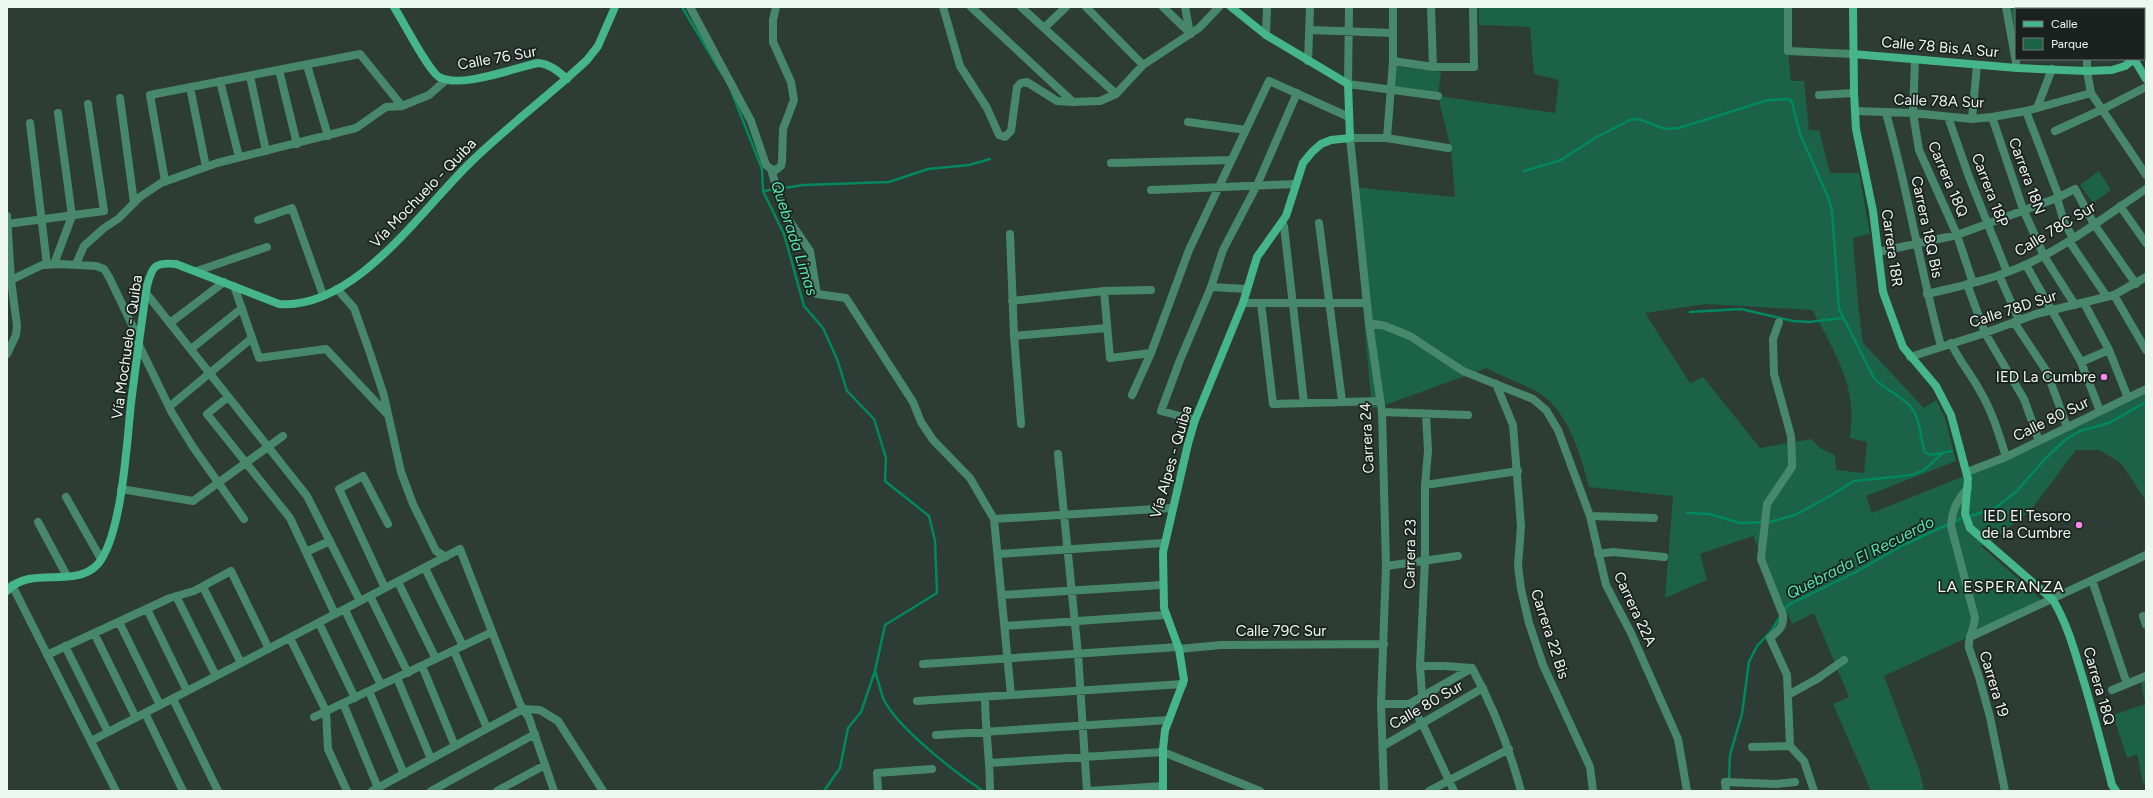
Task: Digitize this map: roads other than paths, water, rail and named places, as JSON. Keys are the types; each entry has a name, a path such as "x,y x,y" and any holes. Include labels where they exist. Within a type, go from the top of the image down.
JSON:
{"street":[{"name":"Calle 76 Sur","path":"394,7 427,64 438,76 446,80 484,77 538,63 546,64 554,68 567,79"},
{"name":"Vía Mochuelo - Quiba","path":"9,588 23,580 81,575 90,570 101,559 116,518 121,489 138,343 150,274 155,266 163,263 176,264 279,304 296,304 337,289 360,275 422,215 472,160 567,79 587,60 598,46 615,7"},
{"path":"690,7 750,121 766,165 771,169 776,170 781,166 783,129 794,100 792,82 773,42 773,20 776,7"},
{"path":"943,7 960,66 987,108 999,135 1005,137 1011,131 1017,87 1021,83 1027,82 1057,101 1100,101 1116,94 1143,65 1191,34 1219,7"},
{"path":"971,7 1073,102"},
{"path":"1021,7 1045,27 1116,94"},
{"path":"1045,27 1066,7"},
{"path":"1086,7 1143,65"},
{"path":"1163,7 1191,34"},
{"path":"1185,7 1191,34"},
{"path":"1231,7 1266,35 1348,84 1438,96"},
{"path":"1266,35 1267,7"},
{"path":"1308,61 1310,7"},
{"path":"1348,84 1349,7"},
{"path":"1387,138 1393,61 1393,7"},
{"path":"1431,7 1433,67"},
{"path":"1393,61 1433,67 1474,67 1473,7"},
{"name":"Calle 78 Bis A Sur","path":"1788,7 1788,51 1853,54 2017,68 2087,71 2112,70 2125,66 2133,60"},
{"name":"Carrera 18R","path":"1853,7 1854,93 1857,138 1873,211 1885,298 1900,342 1936,386 1945,400 1952,419 1967,472 1968,488 1965,514 1967,523 1972,532 2052,599"},
{"path":"2006,7 2015,57"},
{"path":"1310,30 1393,33"},
{"path":"165,181 150,95 360,54 402,106"},
{"name":"Carrera 18Q","path":"1915,59 1913,113 1919,150 1957,235 1985,334 2021,393 2039,442"},
{"path":"2016,60 2017,68"},
{"path":"2087,60 2087,71 2091,93 2146,176"},
{"path":"2135,60 2146,79"},
{"path":"307,65 328,136"},
{"path":"1972,119 1977,65"},
{"path":"2037,108 2052,69"},
{"path":"279,70 297,144"},
{"path":"250,76 266,151"},
{"path":"76,264 84,246 104,228 118,219 134,203 165,181 239,157 297,144 356,128 386,107 402,106 429,95 446,80"},
{"path":"220,81 239,157"},
{"path":"1132,395 1150,353 1189,250 1269,81 1349,117"},
{"name":"Carrera 24","path":"1348,84 1350,138 1369,323 1382,412 1386,566 1381,704 1384,791"},
{"path":"190,87 206,167"},
{"path":"2055,131 2146,87"},
{"path":"1196,420 1161,411 1180,360 1211,287 1226,244 1257,185 1297,93"},
{"path":"1819,95 1854,93"},
{"name":"Calle 78A Sur","path":"1855,111 1913,113 1972,119 2026,111 2091,93"},
{"path":"120,98 134,203"},
{"path":"7,354 16,335 17,326 9,281 7,222 72,216 104,211 88,104"},
{"path":"2026,111 2058,197 2064,222 2071,240 2146,350"},
{"path":"51,265 72,216 58,113"},
{"name":"Carrera 18Q Bis","path":"1886,113 1903,177 1927,294 1941,346"},
{"name":"Carrera 18P","path":"1948,117 1969,177 1988,223 2017,321 2047,372 2067,427"},
{"name":"Carrera 18N","path":"1992,117 2023,210 2044,256 2075,305"},
{"path":"1188,122 1246,130"},
{"path":"30,123 42,219 51,265"},
{"path":"1350,138 1387,138 1448,148"},
{"name":"Vía Alpes - Quiba","path":"1163,789 1163,752 1165,730 1183,684 1183,664 1179,648 1164,608 1162,585 1164,543 1196,420 1243,303 1257,257 1282,223 1288,210 1302,163 1312,152 1326,142 1350,138"},
{"path":"1112,163 1231,160"},
{"path":"771,169 784,213 810,251 817,294 846,298 913,402 921,422 933,440 970,478 994,519 1011,695"},
{"path":"1151,190 1217,189 1257,185 1295,184"},
{"path":"1878,252 1957,235 2058,197 2075,189 2094,224 2136,284"},
{"name":"Calle 78C Sur","path":"1927,294 1970,284 2026,265 2071,240 2146,189"},
{"path":"2120,206 2146,243"},
{"path":"258,220 292,208 323,295"},
{"path":"1282,223 1284,226 1304,402"},
{"path":"1319,223 1342,401"},
{"path":"1010,234 1014,336 1021,424"},
{"path":"197,271 267,247"},
{"path":"9,281 42,266 76,264 96,266 104,270 134,330 140,333"},
{"path":"2026,265 2081,362 2100,411"},
{"name":"Calle 78D Sur","path":"1910,356 1985,334 2017,321 2051,310 2110,296 2136,284 2146,277"},
{"path":"170,323 224,282"},
{"path":"234,286 259,358 326,349 388,415"},
{"path":"1211,287 1247,289"},
{"path":"337,289 354,308 384,396 401,472 413,504 436,551 446,557"},
{"path":"1012,301 1104,291 1151,290"},
{"path":"1104,291 1110,358 1150,353"},
{"path":"146,293 307,496 360,601"},
{"path":"1243,303 1367,303"},
{"path":"1261,303 1273,404 1380,401"},
{"path":"2084,303 2109,350 2128,398"},
{"path":"190,350 242,308"},
{"path":"1778,322 1773,339 1772,352 1774,374 1791,436 1792,467 1767,504 1761,559 1783,615 1784,625 1770,638 1787,675 1790,746 1804,761 1814,791"},
{"path":"1369,323 1385,326 1410,336 1462,370 1496,384"},
{"path":"1014,336 1107,328"},
{"path":"169,406 252,338"},
{"path":"138,343 169,406 192,448 244,519"},
{"path":"1951,343 1963,367 1979,389 1988,405 2006,456"},
{"path":"2081,362 2109,350"},
{"name":"Carrera 22A","path":"1496,384 1533,399 1546,410 1558,430 1590,516 1606,585 1631,633 1678,739 1687,791"},
{"name":"Carrera 22 Bis","path":"1496,384 1513,425 1518,471 1521,526 1518,566 1521,589 1529,623 1542,665 1590,767 1593,791"},
{"name":"Calle 80 Sur","path":"1967,472 2039,442 2146,389"},
{"path":"228,397 207,414 290,518 335,614"},
{"path":"1382,412 1468,416"},
{"name":"Carrera 23","path":"1422,695 1420,666 1426,560 1426,485 1428,450 1426,414"},
{"path":"121,489 193,501 283,436"},
{"path":"1058,454 1078,654 1084,757 1088,791 1163,789"},
{"path":"1426,485 1518,471"},
{"path":"385,588 339,488 363,476 388,524"},
{"name":"Carrera 19","path":"1968,488 1956,504 1952,516 1952,526 1957,555 1975,618 1969,648 1990,717 2005,791"},
{"path":"66,497 101,559"},
{"path":"994,519 1172,508"},
{"path":"1590,516 1654,518"},
{"path":"38,522 68,576"},
{"path":"306,552 330,541"},
{"path":"998,554 1164,543"},
{"path":"91,741 460,549 523,709 529,718 554,791"},
{"path":"1598,554 1613,552 1664,557"},
{"path":"1970,637 2146,554"},
{"path":"1386,566 1458,556"},
{"path":"424,568 463,646"},
{"path":"47,655 176,596 203,587 231,571 269,649"},
{"path":"2092,580 2127,684"},
{"path":"398,582 436,659"},
{"path":"1002,595 1162,585"},
{"path":"203,587 241,663"},
{"path":"9,588 47,655 116,791"},
{"path":"176,596 216,676"},
{"path":"370,596 408,673"},
{"name":"Carrera 18Q","path":"2052,599 2070,637 2090,700 2114,788"},
{"path":"147,609 188,691"},
{"path":"344,610 381,685"},
{"path":"1005,626 1166,615"},
{"path":"2143,616 2146,625"},
{"path":"119,622 160,705"},
{"path":"319,623 355,698"},
{"path":"314,717 492,632"},
{"path":"94,633 136,718"},
{"path":"290,638 326,711 328,749 347,791"},
{"name":"Calle 79C Sur","path":"923,664 1221,645 1384,644"},
{"path":"65,646 108,732"},
{"path":"454,651 487,728"},
{"path":"1788,695 1817,679 1844,660"},
{"path":"422,666 455,746"},
{"path":"1420,666 1472,668"},
{"path":"1472,668 1483,688 1509,749 1520,791"},
{"path":"1381,704 1409,704 1422,695 1472,668"},
{"path":"2112,690 2146,676"},
{"path":"397,678 431,759"},
{"path":"917,701 1183,684"},
{"name":"Calle 80 Sur","path":"1382,746 1483,688"},
{"path":"369,691 404,774"},
{"path":"986,697 985,732 990,763 990,790"},
{"path":"173,699 218,791"},
{"path":"343,703 375,789 523,709 540,710 558,721 603,791"},
{"path":"1409,704 1422,723 1454,791"},
{"path":"145,713 183,791"},
{"path":"936,735 1169,720"},
{"path":"431,791 535,734"},
{"path":"1752,747 1790,746"},
{"path":"1429,791 1509,749"},
{"path":"990,763 1163,752 1260,791"},
{"path":"497,791 545,765"},
{"path":"878,791 877,773 932,769"},
{"path":"1726,791 1725,782 1776,787 1795,782"}],"waterway":[{"name":"Quebrada Limas","path":"682,7 722,74"},
{"name":"Quebrada Limas","path":"732,93 762,169 763,191 784,234 804,306 823,328 837,359 847,391 874,419 886,458 885,481 929,516 935,541 937,593 885,625 875,671 861,712 848,728 840,768 824,791"},
{"path":"1524,171 1561,160 1595,138 1632,119 1641,120 1665,129 1679,128 1768,100 1789,99 1792,102 1800,134 1828,197 1832,211 1839,309 1874,378 1904,400 1913,410 1918,420 1925,452 1930,455 1952,451"},
{"path":"763,191 804,185 889,182 928,169 969,165 990,159"},
{"path":"1690,312 1741,309 1793,321 1809,322 1842,318"},
{"name":"Quebrada El Recuerdo","path":"1971,516 1995,508 2016,492 2044,460 2065,440 2080,431 2109,423 2146,402"},
{"path":"1687,513 1710,514 1740,523 1770,522 1795,515 1854,481 1912,475 1924,470 1943,453"},
{"name":"Quebrada El Recuerdo","path":"1784,611 1788,605 1856,572 1901,546 1960,519"},
{"name":"Quebrada El Recuerdo","path":"1729,780 1730,755 1742,714 1749,662 1757,646 1772,630 1781,615"},
{"path":"875,671 883,698 890,710 900,722 928,749 983,791"}],"place":[{"name":"IED La Cumbre","path":"2104,377"},
{"name":"IED El Tesoro de la Cumbre","path":"2079,525"}],"district":[{"name":"LA ESPERANZA","path":"2001,586"}]}
